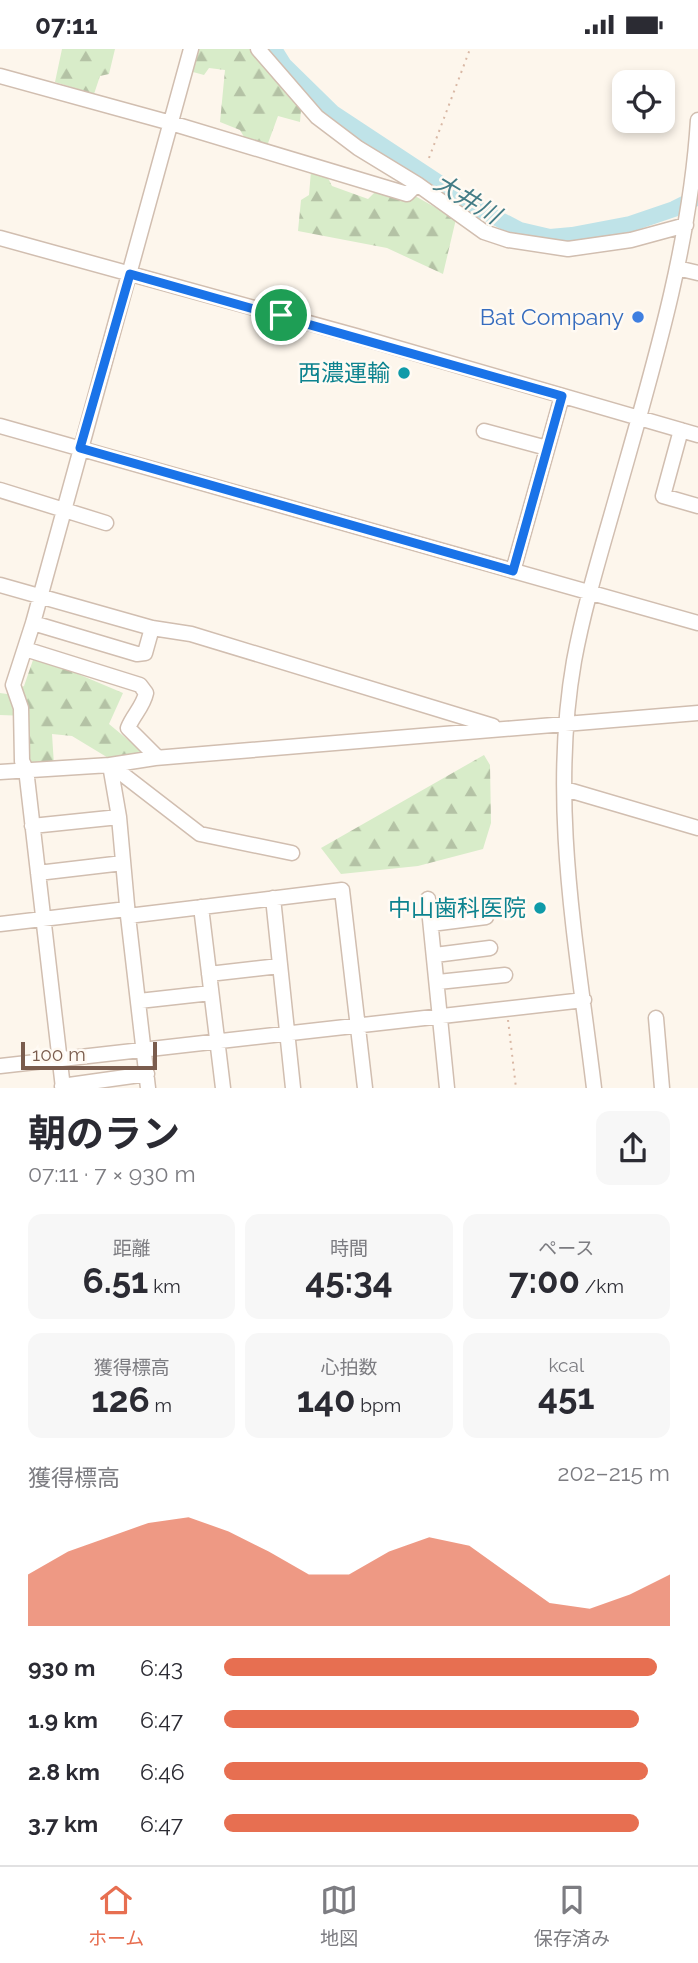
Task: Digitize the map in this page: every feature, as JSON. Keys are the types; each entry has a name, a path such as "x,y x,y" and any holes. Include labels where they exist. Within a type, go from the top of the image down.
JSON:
{"street":[{"path":"111,770 119,817 148,1081 63,1087 26,769 22,761 21,708 13,685 33,623 191,49"},
{"path":"258,49 317,117 358,148 417,184 484,232 537,246 568,249 631,240 686,225"},
{"path":"0,76 171,123 407,194 417,184"},
{"path":"594,1088 564,839 566,722 574,663 589,593 677,268 686,225 698,120"},
{"path":"0,238 698,435"},
{"path":"677,268 698,273"},
{"path":"513,571 562,396"},
{"path":"0,426 698,623"},
{"path":"681,430 663,496 698,506"},
{"path":"484,431 547,448"},
{"path":"0,490 106,523"},
{"path":"0,585 152,628 191,634 493,726 508,728"},
{"path":"33,623 137,654 145,653 152,628"},
{"path":"25,649 140,685 146,693 144,704 132,717 128,728 155,758"},
{"path":"0,772 26,769 111,770 155,758 698,713"},
{"path":"111,770 121,773 200,834 292,853"},
{"path":"565,789 698,828"},
{"path":"32,826 119,817"},
{"path":"38,873 123,863"},
{"path":"0,924 201,907 342,890 365,1088"},
{"path":"273,898 293,1088"},
{"path":"428,898 447,1088"},
{"path":"201,907 222,1088"},
{"path":"431,924 486,917"},
{"path":"435,955 490,948"},
{"path":"209,974 279,966"},
{"path":"438,982 505,975"},
{"path":"139,1001 211,993"},
{"path":"0,1066 584,1000"},
{"path":"656,1018 662,1088"}],"path":[{"path":"429,158 470,49"},
{"path":"507,1009 516,1088"}],"green space":[{"path":"62,49 115,49 109,74 100,76 94,94 55,82"},
{"path":"199,49 253,49 286,85 285,93 301,110 300,122 278,116 267,146 247,142 240,130 220,122 225,70 209,68 204,75 193,72"},
{"path":"311,171 327,176 332,186 368,199 377,190 399,187 456,219 443,274 387,248 298,231 301,200 309,195"},
{"path":"33,660 59,666 123,693 109,724 145,754 110,759 72,736 52,734 54,765 29,765 27,716 0,715 0,693 7,694 24,686"},
{"path":"484,755 490,765 491,823 483,849 418,866 341,874 321,848"}],"waterway":[{"name":"大井川","path":"274,49 284,65 333,113 477,208 520,230 550,237 572,235 630,224 674,209 698,197"}],"place":[{"name":"Bat Company","path":"638,317"},
{"name":"西濃運輸","path":"404,373"},
{"name":"中山歯科医院","path":"540,908"}],"route":[{"path":"130,274 281,315 562,396 513,571 80,448 130,274"}]}
